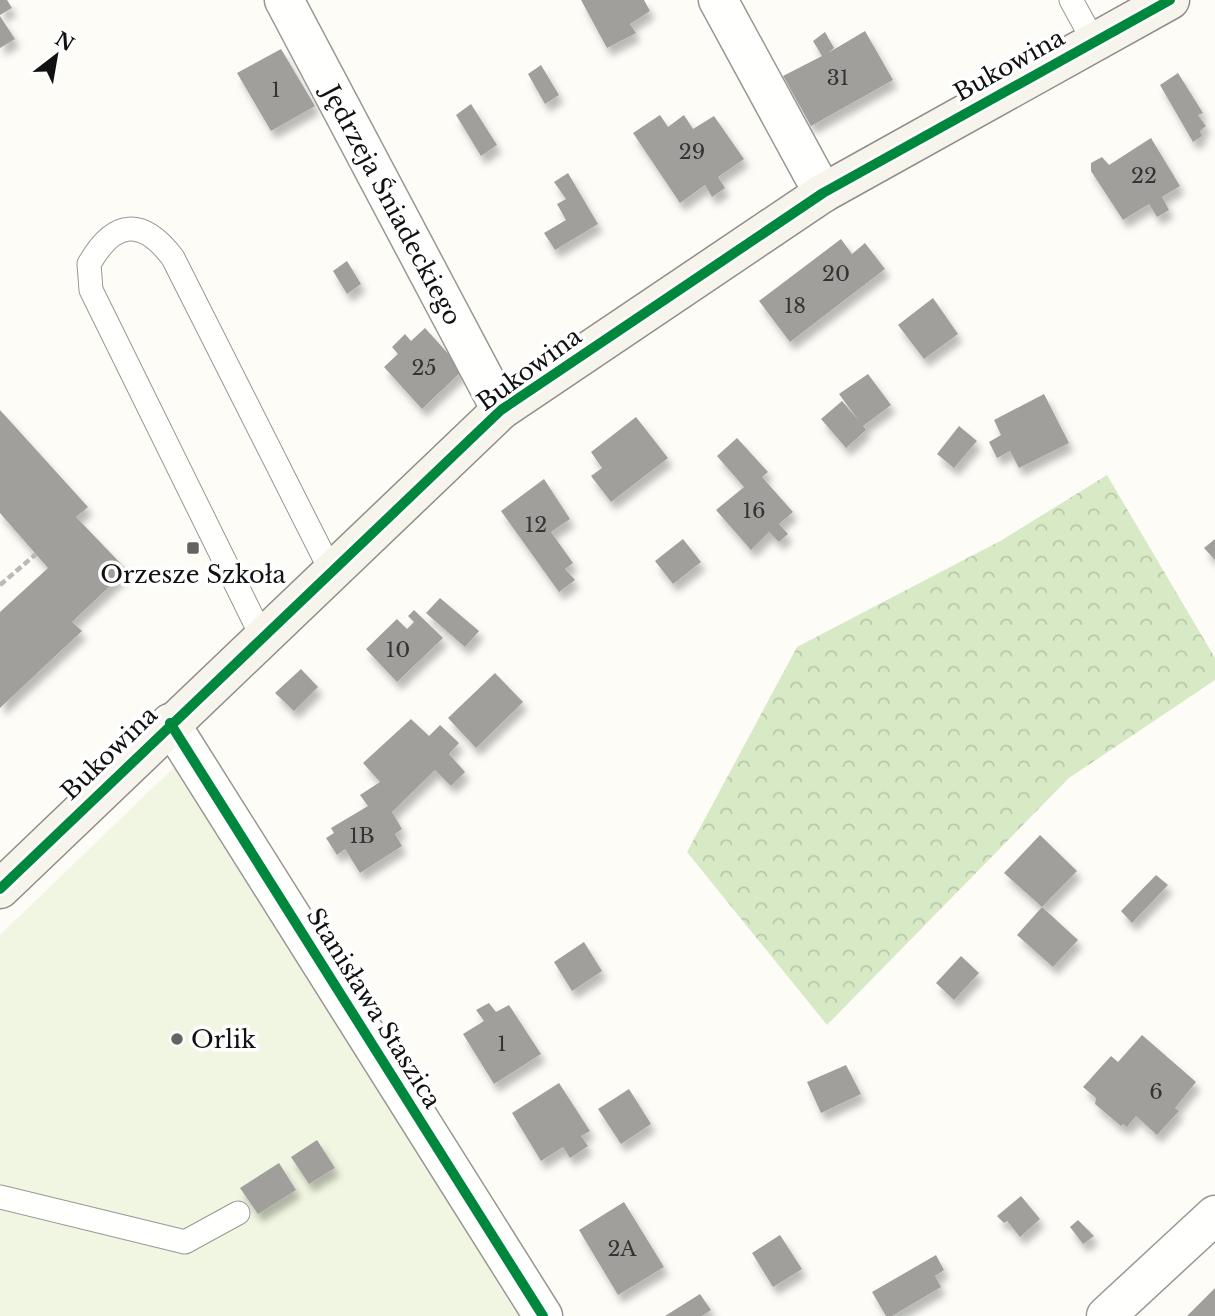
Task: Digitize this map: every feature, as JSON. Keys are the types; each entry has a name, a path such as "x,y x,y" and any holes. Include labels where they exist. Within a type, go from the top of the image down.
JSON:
{"street":[{"name":"Jędrzeja Śniadeckiego","path":"284,0 501,410"},
{"path":"718,0 823,193"},
{"name":"Bukowina","path":"0,889 170,723 501,410 823,193 1170,0"},
{"name":"Stanisława Staszica","path":"170,723 543,1316"},
{"path":"1106,1316 1215,1215"}],"lane":[{"path":"1071,0 1094,42"},
{"path":"262,637 91,290 89,264 109,236 125,228 139,228 160,240 173,258 331,571"},
{"path":"0,1197 186,1241 238,1213"}],"path":[{"path":"0,585 36,554"}],"green space":[{"path":"1107,475 1215,658 1215,680 1069,778 827,1025 687,852 797,647 1002,540"},
{"path":"188,754 543,1316 0,1316 0,935"}],"building":[{"path":"0,0 7,0 12,8 0,15"},
{"path":"581,0 644,0 650,11 630,24 636,33 607,48"},
{"path":"0,16 15,39 0,48"},
{"path":"865,31 893,80 811,126 783,76 822,56 813,41 825,32 834,48 828,53"},
{"path":"281,49 315,106 271,131 237,73"},
{"path":"541,65 559,95 545,104 528,74"},
{"path":"1178,73 1203,113 1198,115 1206,126 1200,131 1202,136 1193,142 1160,85"},
{"path":"471,104 497,145 481,156 456,115"},
{"path":"660,115 668,127 684,115 693,129 714,116 744,159 718,177 725,188 712,197 705,185 680,203 633,133"},
{"path":"1151,138 1180,186 1162,197 1169,210 1157,217 1149,204 1123,220 1091,171 1091,163 1102,157 1109,165"},
{"path":"568,173 598,224 555,250 544,233 566,220 557,204 566,199 554,182"},
{"path":"841,239 852,254 865,243 885,269 790,342 759,301"},
{"path":"347,261 361,284 347,294 333,271"},
{"path":"933,298 958,334 924,359 898,325"},
{"path":"425,328 463,370 422,409 384,367 398,354 392,347 405,334 411,341"},
{"path":"868,374 891,405 863,426 866,430 846,448 821,419 842,401 859,421 839,394"},
{"path":"1044,394 1069,443 1019,468 1010,451 997,458 989,442 1001,435 994,420"},
{"path":"0,410 88,507 76,517 127,570 72,622 82,631 0,708 0,612 48,568 0,513"},
{"path":"636,417 668,458 611,502 591,476 602,468 591,452"},
{"path":"959,426 977,441 954,468 937,454"},
{"path":"737,438 768,472 762,477 793,512 779,524 788,534 779,542 769,532 751,550 716,510 744,487 717,456"},
{"path":"544,479 570,519 551,532 573,563 565,569 575,580 559,592 501,511"},
{"path":"683,539 701,562 673,584 655,561"},
{"path":"1215,539 1215,560 1204,548"},
{"path":"440,598 479,631 465,647 426,613"},
{"path":"414,610 443,638 397,682 366,649 397,619 407,629 414,622 408,616"},
{"path":"301,669 318,687 294,711 275,693"},
{"path":"495,673 523,702 476,748 448,718"},
{"path":"411,719 429,736 440,725 459,743 449,754 465,772 451,786 435,770 392,812 402,829 395,834 402,846 360,873 345,849 337,855 326,838 334,833 331,828 368,806 360,795 380,782 363,763"},
{"path":"1040,835 1077,871 1042,907 1004,873"},
{"path":"1156,875 1168,885 1132,923 1121,911"},
{"path":"1042,907 1078,940 1053,967 1017,935"},
{"path":"584,942 602,971 572,991 554,962"},
{"path":"961,956 979,973 954,1000 936,983"},
{"path":"489,1003 496,1012 509,1005 541,1054 494,1084 463,1034 484,1021 476,1010"},
{"path":"1142,1035 1196,1082 1175,1108 1179,1111 1157,1135 1136,1116 1127,1127 1123,1124 1121,1126 1095,1104 1096,1098 1083,1087 1111,1056 1118,1062"},
{"path":"846,1065 861,1094 821,1113 807,1082"},
{"path":"559,1083 590,1131 581,1136 588,1146 570,1158 563,1147 541,1161 512,1113"},
{"path":"629,1089 651,1124 621,1144 598,1109"},
{"path":"317,1140 335,1168 309,1184 291,1157"},
{"path":"279,1163 296,1190 258,1214 240,1188"},
{"path":"1021,1196 1040,1219 1020,1237 1007,1221 1004,1223 997,1216"},
{"path":"624,1202 664,1267 618,1295 579,1230"},
{"path":"1078,1220 1094,1236 1083,1244 1070,1227"},
{"path":"780,1235 802,1269 773,1287 752,1253"},
{"path":"936,1255 944,1270 935,1276 941,1287 892,1316 886,1316 872,1292"},
{"path":"1215,1288 1215,1316 1187,1316"},
{"path":"700,1294 711,1310 702,1316 665,1316"}],"cycle path":[{"path":"0,889 501,410 823,193 1170,0"},
{"path":"170,723 543,1316"}],"place":[{"name":"Orzesze Szkoła","path":"193,548"},
{"name":"Orlik","path":"177,1039"}]}
